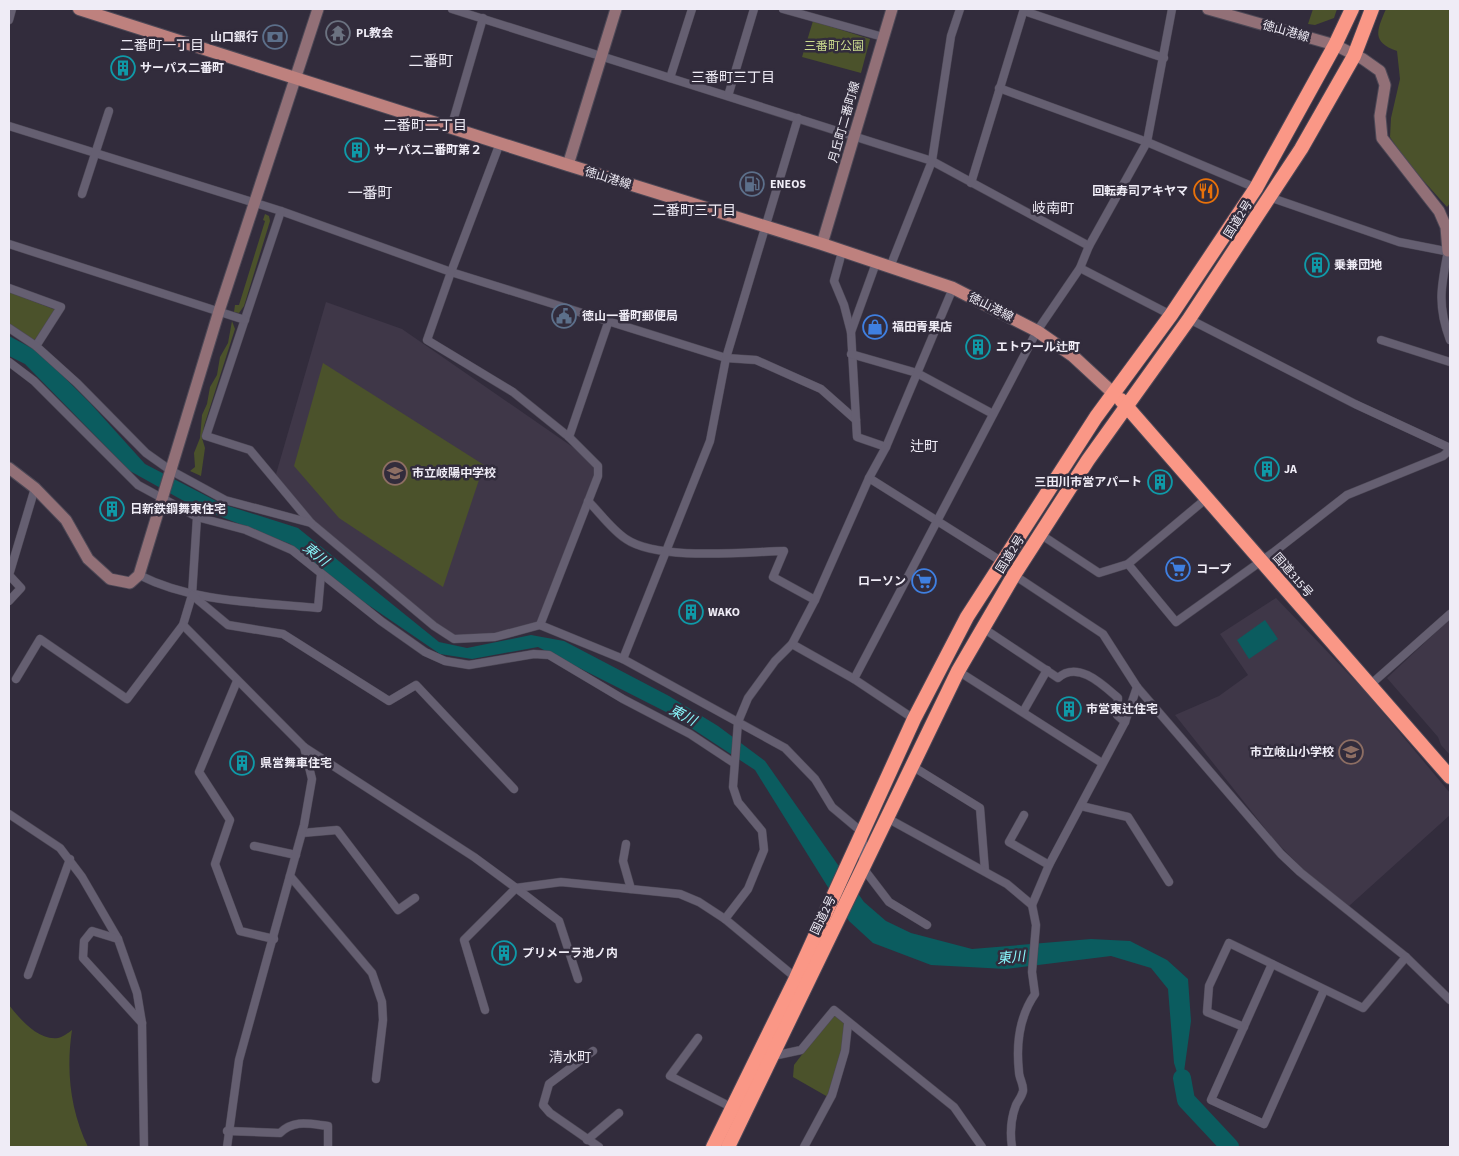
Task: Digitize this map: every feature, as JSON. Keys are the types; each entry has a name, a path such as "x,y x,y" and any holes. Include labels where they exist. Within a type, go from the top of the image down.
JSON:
{"highway":[{"name":"国道2号","path":"728,1147 773,1056 825,930 852,856 914,719 968,616 1114,393 1171,315 1256,188 1335,46 1352,9"},
{"name":"国道2号","path":"713,1147 796,978 863,868 958,671 1014,575 1088,460 1188,319 1302,149 1354,56 1372,9"},
{"name":"国道315号","path":"1114,393 1127,405 1450,777"}],"main road":[{"name":"徳山港線","path":"79,9 568,166 822,244 953,288 1037,331 1073,356 1114,393"}],"street":[{"path":"9,20 12,9"},
{"path":"9,468 35,488 66,520 88,559 110,579 130,583 139,575 219,311 297,79 318,9"},
{"path":"452,9 932,161 1089,246"},
{"path":"568,166 616,9"},
{"path":"670,78 692,9"},
{"path":"728,96 754,9"},
{"path":"783,9 883,37"},
{"name":"月丘町二番町線","path":"822,244 892,9"},
{"path":"890,267 932,161 952,36 960,9"},
{"path":"854,679 1037,331 1080,268 1089,246 1147,142 1172,9"},
{"name":"徳山港線","path":"1208,9 1335,46 1354,56 1363,58 1380,71 1385,85 1380,116 1382,138 1439,211 1446,227 1449,251"},
{"path":"971,182 1024,10 1164,58"},
{"path":"451,128 483,18"},
{"path":"999,88 1147,142 1256,188"},
{"path":"82,194 109,111"},
{"path":"623,659 710,441 726,358 798,118"},
{"path":"9,126 281,211 451,272 726,358 756,360 821,389 856,420"},
{"path":"500,143 451,272 428,340 514,392 569,437 598,466 598,476 540,625"},
{"path":"1269,197 1399,242 1449,251 1441,285 1442,318 1450,340"},
{"path":"281,211 206,436 250,450 311,523 434,626 454,639 495,637 540,625 623,659 785,748 815,778 832,807 863,833 863,868 889,902 927,924"},
{"path":"9,244 245,320"},
{"path":"842,252 834,281 844,305 851,332 857,437 886,447"},
{"path":"851,332 876,263"},
{"path":"1080,268 1171,315"},
{"path":"9,288 61,307 36,346"},
{"path":"725,919 748,889 764,850 762,831 738,802 733,787 738,722 748,698 774,661 792,644 815,600 869,478 886,447 953,288"},
{"path":"1128,564 1176,622 1346,495 1443,456 1450,449 1355,404 1188,319"},
{"path":"569,437 609,320"},
{"path":"9,328 36,346 146,453 170,470 224,500 311,523"},
{"path":"1381,340 1450,362"},
{"path":"851,354 917,374 993,414"},
{"path":"9,362 34,381 138,485 197,517 246,530 292,550 381,621 426,652 445,661 470,665 534,654 549,655 623,699 690,734 734,763"},
{"path":"869,478 1004,563 1014,575 1103,634 1138,686 1281,854 1300,872 1406,956 1450,1000"},
{"path":"9,601 21,588 9,575 35,488"},
{"path":"1040,534 1099,573 1128,564 1207,498"},
{"path":"588,501 625,539 643,548 665,553 784,551 773,577 815,600"},
{"path":"16,678 40,640 127,700 183,625 192,595 197,517"},
{"path":"139,575 160,586 192,595 318,608 321,574"},
{"path":"192,595 228,625 283,634 389,702 416,685 514,789"},
{"path":"1370,685 1450,614"},
{"path":"183,625 304,748 474,857 559,920 578,979"},
{"path":"984,628 1058,678 1064,672 1083,673 1101,684 1118,698 1117,715 1125,722"},
{"path":"792,644 854,679 914,719"},
{"path":"1024,712 1047,670"},
{"path":"958,671 1102,763"},
{"path":"238,681 199,772 230,820 215,864 240,931 274,939"},
{"path":"1012,1147 1010,1137 1015,1107 1023,1091 1019,1074 1017,1046 1024,1014 1035,994 1032,972 1036,925 1032,905 1049,865 1125,722 1138,686"},
{"path":"227,1147 227,1131 239,1060 302,833 312,779 304,748"},
{"path":"912,766 980,808 985,871"},
{"path":"1081,806 1128,817 1169,882"},
{"path":"9,814 60,848 70,860 118,939 137,993 142,1023 144,1147"},
{"path":"1024,815 1009,842 1049,865"},
{"path":"887,818 1007,884 1032,905"},
{"path":"302,833 337,830 398,910 414,898"},
{"path":"626,844 623,861 631,889"},
{"path":"254,846 296,854"},
{"path":"28,975 70,860"},
{"path":"290,876 372,973 382,1002 383,1020 376,1079"},
{"path":"485,1010 464,940 516,888 561,882 680,894 699,902 725,919 796,978"},
{"path":"118,939 92,931 84,942 83,958 142,1023"},
{"path":"1244,1026 1207,1012 1209,986 1229,943 1363,1008 1406,956"},
{"path":"1272,964 1210,1100 1264,1124 1324,990"},
{"path":"773,1056 801,1050 834,1010 848,1024 954,1106 982,1147"},
{"path":"804,1147 832,1095 844,1051 848,1024"},
{"path":"698,1038 670,1076 732,1108"},
{"path":"593,1051 549,1084 543,1105 550,1113 599,1147"},
{"path":"587,1140 619,1113"},
{"path":"227,1131 280,1133 286,1127 297,1123 328,1126 328,1147"}],"shaded area":[{"path":"326,302 402,329 600,466 540,625 495,637 454,639 311,523 274,481"},
{"path":"1276,598 1365,691 1450,793 1450,815 1349,906 1302,869 1271,836 1175,715 1219,696 1248,675 1220,634"},
{"path":"1450,619 1450,755 1441,745 1438,737 1387,678"}],"green space":[{"path":"1313,9 1337,9 1334,18 1315,25 1308,24"},
{"path":"1386,9 1450,9 1450,203 1447,207 1405,160 1390,137 1391,118 1400,79 1397,51 1383,44 1378,34"},
{"name":"三番町公園","path":"813,21 870,39 861,73 802,57"},
{"path":"265,214 269,216 270,221 244,306 239,313 234,312 235,305 239,305 265,221 263,220"},
{"path":"9,292 56,310 34,341 9,325"},
{"path":"232,321 235,329 204,426 202,438 205,448 201,476 190,471 195,467 194,453 200,438 202,415 207,404 210,387 217,375 220,357 228,343"},
{"path":"323,363 484,465 443,587 339,518 294,466"},
{"path":"9,1005 30,1027 43,1036 58,1038 72,1030 69,1060 71,1090 77,1119 88,1147 9,1147"},
{"path":"833,1014 845,1024 843,1049 828,1097 793,1077 794,1065"}],"water":[{"path":"9,336 39,352 91,404 145,464 222,504 298,528 439,642 467,648 531,635 564,641 669,696 718,726 765,761 864,902 886,921 911,933 972,949 1091,939 1130,941 1167,960 1188,979 1191,1021 1184,1072 1186,1100 1174,1063 1168,989 1151,968 1111,956 1006,969 931,965 873,943 849,921 755,770 670,714 538,647 472,659 440,654 361,600 290,544 191,505 130,471 25,364 9,356"},
{"path":"1265,620 1278,639 1249,659 1237,640"}],"waterway":[{"name":"東川","path":"1182,1078 1186,1100 1230,1147"}],"place":[{"name":"PL教会","path":"338,33"},
{"name":"山口銀行","path":"275,37"},
{"name":"サーパス二番町","path":"123,68"},
{"name":"サーパス二番町第２","path":"357,150"},
{"name":"ENEOS","path":"752,184"},
{"name":"回転寿司アキヤマ","path":"1206,191"},
{"name":"乗兼団地","path":"1317,265"},
{"name":"徳山一番町郵便局","path":"564,316"},
{"name":"福田青果店","path":"875,327"},
{"name":"エトワール辻町","path":"978,347"},
{"name":"JA","path":"1267,469"},
{"name":"市立岐陽中学校","path":"395,473"},
{"name":"三田川市営アパート","path":"1160,482"},
{"name":"日新鉄鋼舞東住宅","path":"112,509"},
{"name":"コープ","path":"1178,569"},
{"name":"ローソン","path":"924,581"},
{"name":"WAKO","path":"691,612"},
{"name":"市営東辻住宅","path":"1069,709"},
{"name":"市立岐山小学校","path":"1351,752"},
{"name":"県営舞車住宅","path":"242,763"},
{"name":"プリメーラ池ノ内","path":"504,953"}],"district":[{"name":"二番町一丁目","path":"162,45"},
{"name":"二番町","path":"431,61"},
{"name":"三番町三丁目","path":"733,77"},
{"name":"二番町二丁目","path":"425,125"},
{"name":"一番町","path":"370,193"},
{"name":"岐南町","path":"1053,208"},
{"name":"二番町三丁目","path":"694,210"},
{"name":"辻町","path":"924,446"},
{"name":"清水町","path":"570,1057"}]}
